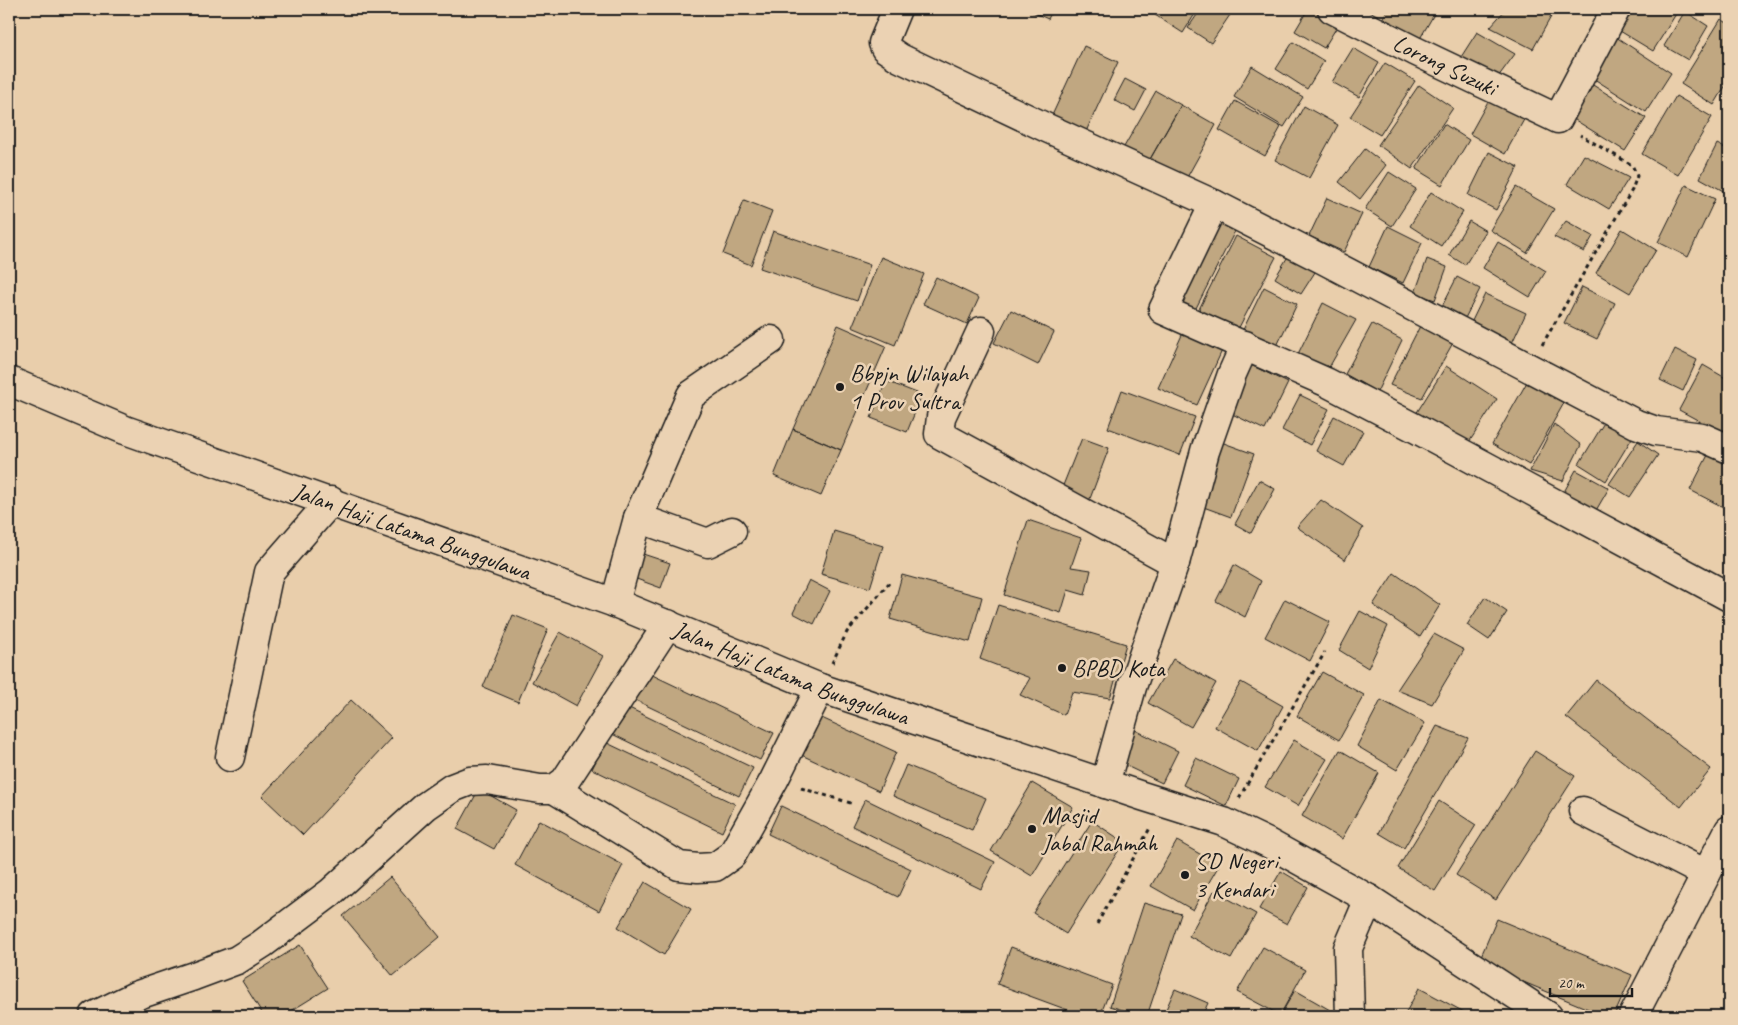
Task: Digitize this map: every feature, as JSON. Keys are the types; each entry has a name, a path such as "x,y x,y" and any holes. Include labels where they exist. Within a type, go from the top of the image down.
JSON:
{"main road":[{"path":"897,9 883,43 884,48 942,79 1214,204 1636,424 1656,431 1702,437 1729,449"},
{"name":"Lorong Suzuki","path":"1332,9 1415,52 1558,119"},
{"path":"1558,119 1616,9"},
{"path":"1214,204 1163,310 1326,382 1729,597"},
{"path":"981,330 940,417 939,434 1175,563"},
{"path":"615,603 638,518 692,395 771,340"},
{"path":"1105,784 1138,668 1175,563 1210,435 1232,374 1245,345"},
{"name":"Jalan Haji Latama Bunggulawa","path":"9,381 125,430 615,603 820,688 1224,822 1268,843 1369,899 1548,1016"},
{"path":"230,757 269,572 330,501"},
{"path":"638,518 708,543 732,531"},
{"path":"94,1016 135,996 237,960 262,944 330,893 426,806 452,788 470,781 487,780 540,790 554,789 565,781 668,624"},
{"path":"554,789 679,866 715,867 732,855 774,780 820,688"},
{"path":"1583,811 1706,874"},
{"path":"1633,1016 1729,830"},
{"path":"1350,1016 1348,948 1369,899"}],"path":[{"path":"1528,367 1615,221 1632,190 1637,176 1632,165 1585,139 1558,119"},
{"path":"820,688 847,632 889,583"},
{"path":"1224,822 1325,652"},
{"path":"774,780 854,804"},
{"path":"1097,924 1164,802"}],"building":[{"path":"1028,9 1053,9 1048,19"},
{"path":"1159,9 1198,9 1183,33 1155,15"},
{"path":"1201,9 1234,9 1211,43 1188,28"},
{"path":"1308,9 1338,25 1324,48 1295,31"},
{"path":"1388,9 1437,9 1414,49 1378,26"},
{"path":"1506,9 1542,9 1552,15 1533,49 1490,27"},
{"path":"1620,9 1679,9 1653,51 1610,25"},
{"path":"1685,11 1708,26 1688,60 1664,46"},
{"path":"1721,19 1729,24 1729,80 1714,105 1681,84"},
{"path":"1477,32 1515,54 1498,77 1461,57"},
{"path":"1613,35 1671,73 1646,112 1588,75"},
{"path":"1293,42 1324,61 1307,89 1276,69"},
{"path":"1084,46 1118,62 1083,138 1049,122"},
{"path":"1353,48 1379,63 1359,97 1332,82"},
{"path":"1385,63 1415,81 1380,135 1350,117"},
{"path":"1252,66 1303,97 1284,127 1234,97"},
{"path":"1125,79 1146,90 1135,111 1114,100"},
{"path":"1588,82 1646,118 1625,151 1567,115"},
{"path":"1419,85 1453,108 1412,169 1378,145"},
{"path":"1156,91 1181,105 1149,161 1124,147"},
{"path":"1491,96 1526,116 1505,154 1470,134"},
{"path":"1676,96 1712,117 1678,175 1642,154"},
{"path":"1235,101 1281,127 1265,156 1219,130"},
{"path":"1181,105 1216,125 1185,181 1149,161"},
{"path":"1304,106 1338,125 1309,178 1275,160"},
{"path":"1444,124 1469,140 1442,185 1416,169"},
{"path":"1717,144 1729,150 1729,189 1727,193 1700,178"},
{"path":"1365,149 1386,165 1360,199 1339,182"},
{"path":"1489,152 1518,167 1496,210 1468,195"},
{"path":"1584,155 1629,178 1609,209 1567,184"},
{"path":"1389,172 1416,189 1392,226 1365,209"},
{"path":"1686,185 1715,199 1688,257 1658,242"},
{"path":"1516,187 1554,209 1527,253 1490,230"},
{"path":"1431,192 1463,212 1441,246 1410,226"},
{"path":"1327,198 1362,214 1344,252 1309,236"},
{"path":"744,200 772,211 751,265 723,254"},
{"path":"1211,219 1235,231 1192,316 1167,304"},
{"path":"1469,221 1486,231 1465,265 1449,255"},
{"path":"1566,221 1593,236 1584,252 1554,237"},
{"path":"1388,226 1422,243 1403,283 1369,267"},
{"path":"1622,229 1656,250 1630,293 1596,273"},
{"path":"773,231 870,265 857,301 760,268"},
{"path":"1236,236 1276,257 1235,335 1196,315"},
{"path":"1498,242 1546,271 1530,297 1483,268"},
{"path":"1290,253 1317,269 1301,294 1275,278"},
{"path":"881,257 924,274 895,345 852,327"},
{"path":"1427,259 1447,267 1435,300 1415,293"},
{"path":"936,277 979,298 967,324 923,304"},
{"path":"1457,277 1480,289 1461,326 1438,314"},
{"path":"1264,287 1297,304 1274,352 1240,336"},
{"path":"1582,287 1615,303 1597,339 1564,323"},
{"path":"1485,294 1526,313 1512,343 1470,325"},
{"path":"1323,303 1356,320 1327,371 1296,358"},
{"path":"1011,310 1054,332 1038,365 994,343"},
{"path":"1372,324 1402,340 1377,392 1345,374"},
{"name":"Bbpjn Wilayah 1 Prov Sultra","path":"838,325 886,346 841,450 793,429"},
{"path":"1186,326 1225,344 1197,405 1158,388"},
{"path":"1420,326 1454,341 1422,398 1390,385"},
{"path":"1675,349 1697,360 1683,391 1660,380"},
{"path":"1251,365 1288,383 1265,430 1228,412"},
{"path":"1703,365 1729,380 1729,437 1679,410"},
{"path":"1446,366 1497,399 1464,450 1414,417"},
{"path":"886,381 922,395 907,432 871,418"},
{"path":"1527,382 1564,403 1529,465 1492,444"},
{"path":"1122,390 1195,417 1180,455 1108,428"},
{"path":"1300,395 1329,409 1310,445 1282,430"},
{"path":"1334,416 1363,431 1344,466 1316,451"},
{"path":"1605,421 1632,438 1606,481 1579,464"},
{"path":"1554,424 1581,445 1563,481 1530,471"},
{"path":"793,429 841,450 821,496 774,476"},
{"path":"1082,438 1109,448 1088,504 1060,493"},
{"path":"1638,441 1658,455 1630,497 1609,484"},
{"path":"1221,442 1254,454 1231,517 1198,505"},
{"path":"1709,453 1729,463 1729,499 1725,508 1690,490"},
{"path":"1576,470 1609,488 1591,519 1559,501"},
{"path":"1259,480 1275,489 1251,533 1235,524"},
{"path":"1321,500 1363,528 1345,560 1297,527"},
{"name":"BPBD Kota","path":"1028,520 1081,538 1071,567 1091,570 1085,595 1068,590 1061,613 1004,595"},
{"path":"834,531 883,546 870,588 821,574"},
{"path":"640,553 670,563 661,588 631,577"},
{"path":"1234,565 1261,581 1245,617 1216,601"},
{"path":"1394,573 1440,605 1420,637 1373,605"},
{"path":"902,575 982,597 970,642 890,619"},
{"path":"809,580 830,591 814,624 793,613"},
{"path":"1485,597 1507,612 1489,640 1467,625"},
{"path":"1285,599 1330,622 1310,661 1265,637"},
{"name":"BPBD Kota","path":"998,605 1126,644 1110,698 1072,692 1064,715 1020,695 1030,678 980,659"},
{"path":"1360,611 1388,626 1368,668 1339,650"},
{"path":"513,615 548,629 518,702 483,687"},
{"path":"560,632 603,656 576,706 532,682"},
{"path":"1434,634 1464,650 1432,704 1397,690"},
{"path":"1173,659 1216,683 1191,727 1148,703"},
{"path":"644,671 774,733 760,760 631,698"},
{"path":"1322,672 1364,695 1339,740 1297,716"},
{"path":"1596,680 1711,769 1681,807 1566,717"},
{"path":"1241,682 1283,706 1258,751 1215,727"},
{"path":"351,700 392,738 303,835 262,796"},
{"path":"1381,700 1425,723 1397,770 1357,746"},
{"path":"623,705 753,768 739,796 610,733"},
{"path":"813,714 896,752 879,791 795,752"},
{"path":"1437,726 1468,738 1404,848 1379,833"},
{"path":"1131,728 1178,751 1162,783 1116,761"},
{"path":"1294,740 1327,759 1298,806 1265,787"},
{"path":"605,742 735,804 722,832 592,769"},
{"path":"1340,750 1379,773 1342,839 1302,816"},
{"path":"1535,751 1575,776 1496,900 1456,875"},
{"path":"1196,758 1239,779 1226,806 1183,785"},
{"path":"906,765 986,798 972,830 893,796"},
{"name":"Masjid Jabal Rahmah","path":"1032,783 1073,807 1032,876 991,851"},
{"path":"479,789 516,810 494,849 457,829"},
{"path":"865,799 995,862 981,889 852,826"},
{"path":"1439,801 1476,825 1435,891 1398,868"},
{"path":"781,806 911,869 898,897 768,834"},
{"path":"539,820 623,865 599,911 515,865"},
{"path":"1092,821 1124,842 1066,934 1033,913"},
{"name":"SD Negeri 3 Kendari","path":"1177,841 1219,865 1193,910 1151,886"},
{"path":"1281,871 1308,887 1287,924 1259,909"},
{"path":"390,877 440,937 393,976 343,916"},
{"path":"645,882 691,909 664,955 618,927"},
{"path":"1214,891 1256,914 1231,959 1189,936"},
{"path":"1144,903 1181,914 1147,1016 1110,1006"},
{"path":"1497,919 1632,975 1614,1016 1605,1016 1478,963"},
{"path":"300,945 328,988 283,1016 264,1016 242,981"},
{"path":"1011,947 1112,985 1100,1016 1084,1016 997,984"},
{"path":"1263,947 1305,970 1280,1015 1237,992"},
{"path":"1419,988 1466,1013 1465,1016 1404,1016"},
{"path":"1175,989 1208,1003 1202,1016 1163,1016"},
{"path":"1295,990 1337,1014 1336,1016 1280,1016"}],"place":[{"name":"Bbpjn Wilayah 1 Prov Sultra","path":"840,387"},
{"name":"BPBD Kota","path":"1062,668"},
{"name":"Masjid Jabal Rahmah","path":"1032,829"},
{"name":"SD Negeri 3 Kendari","path":"1185,875"}]}
